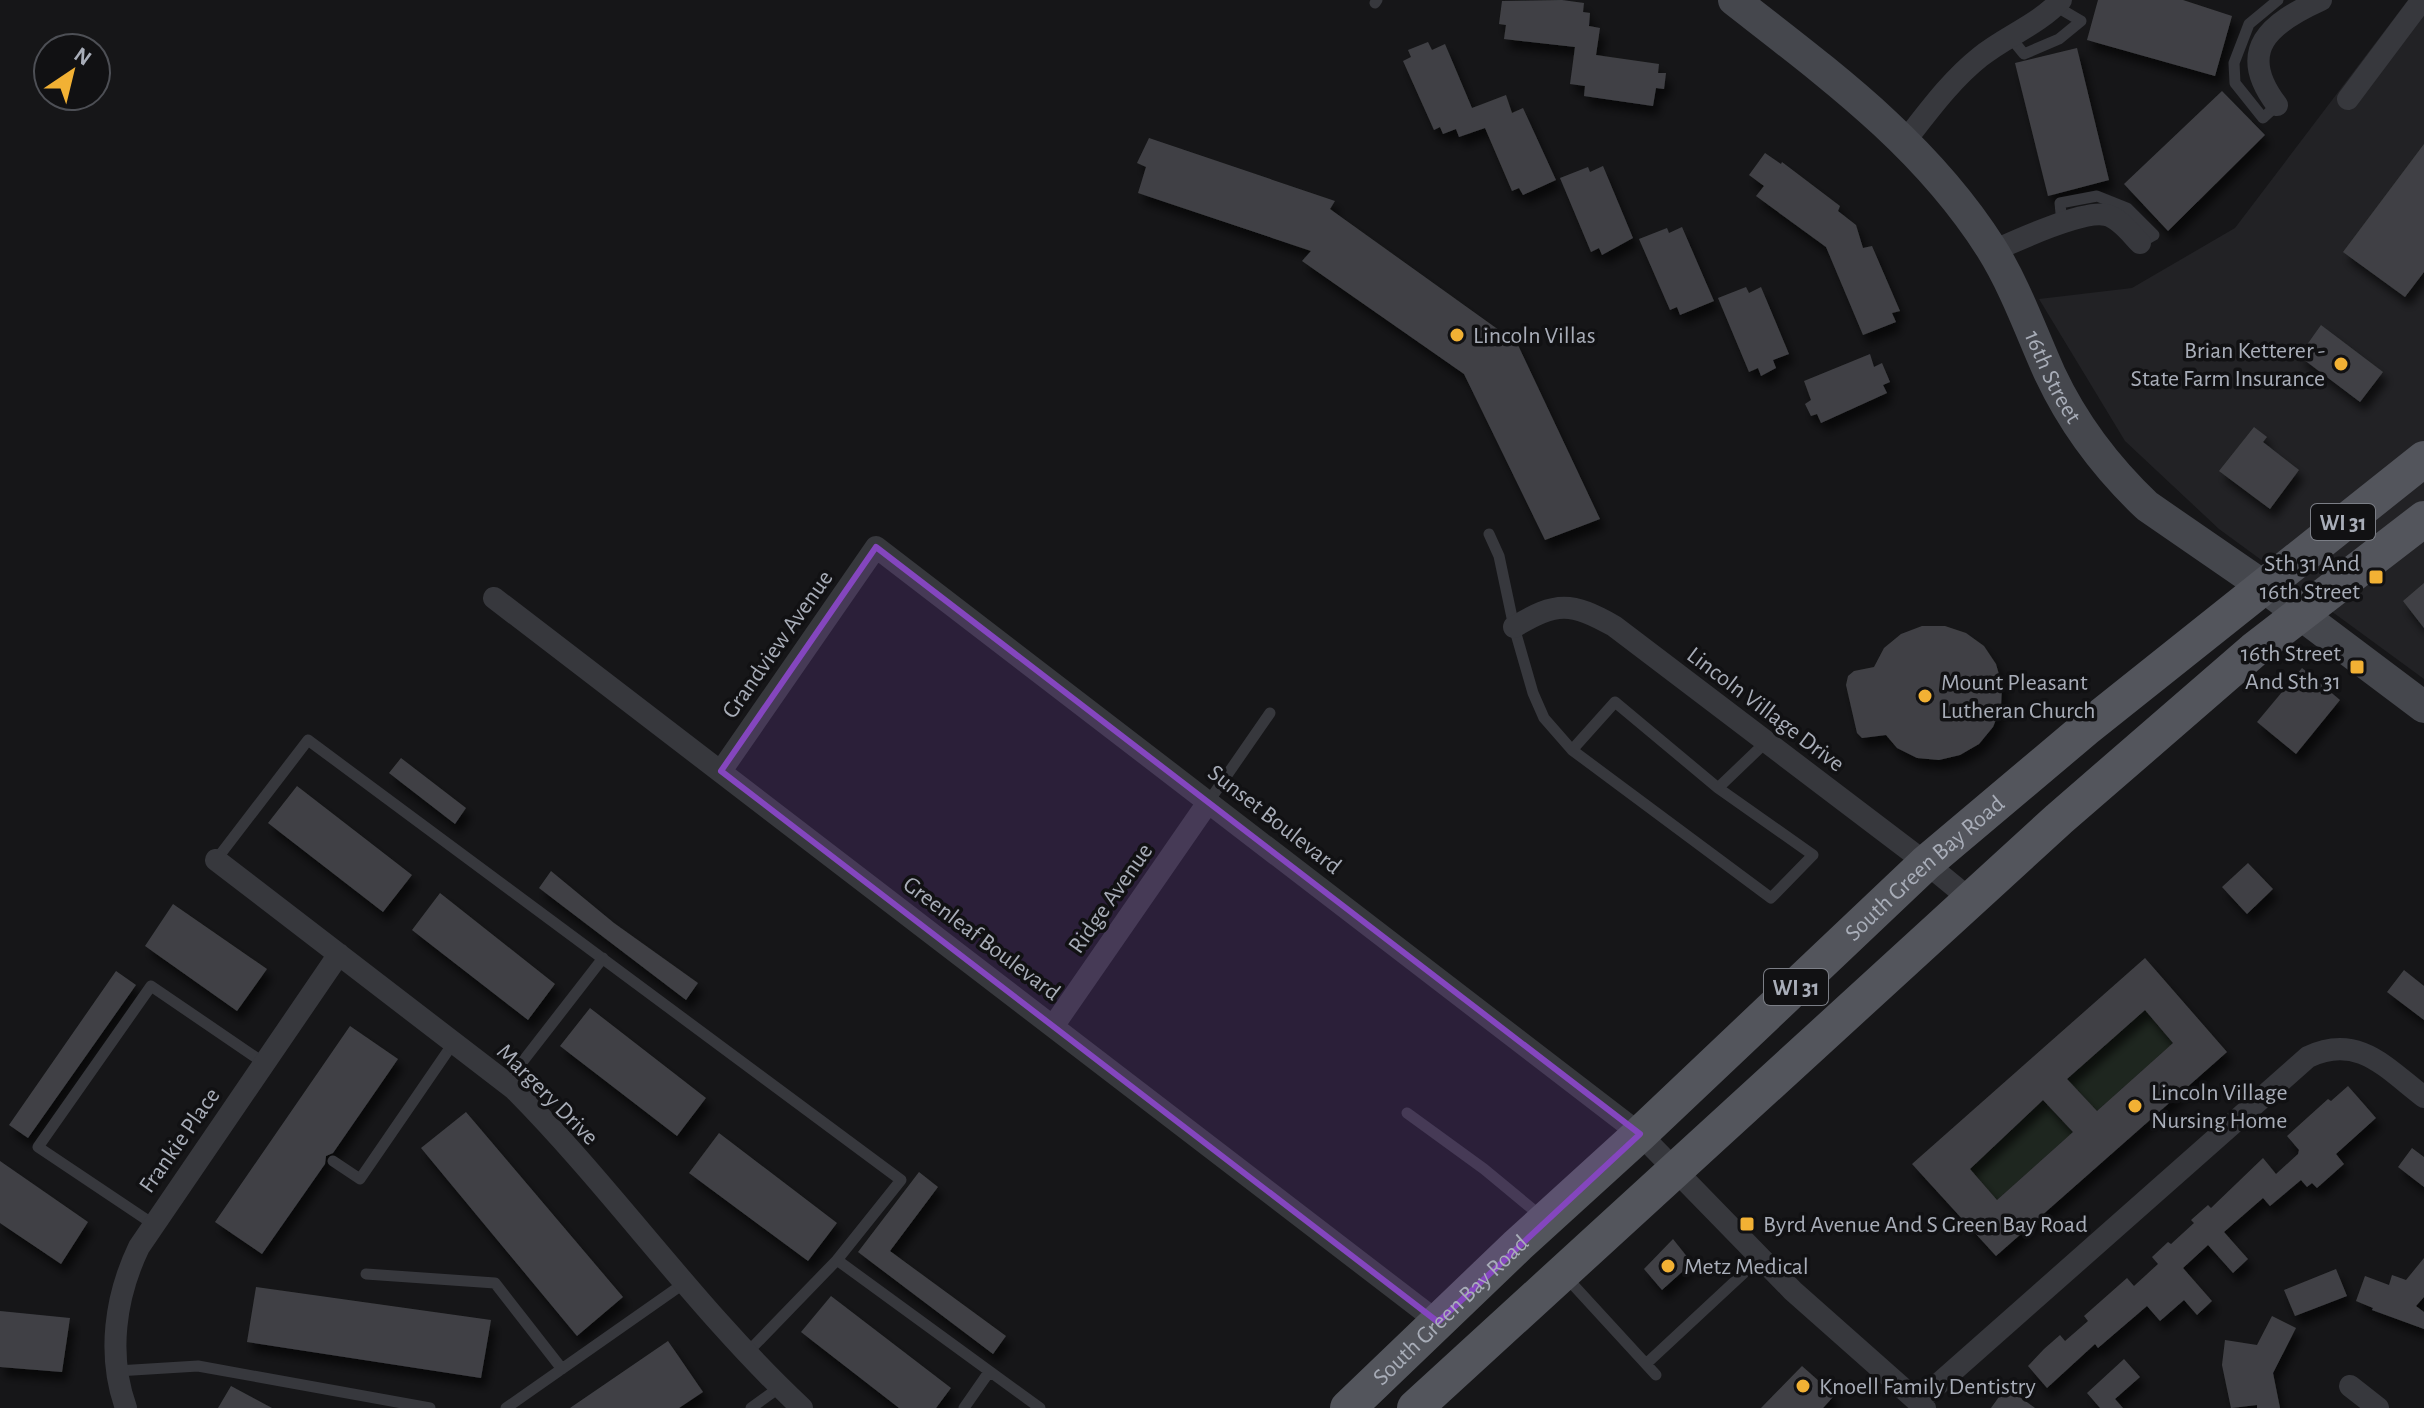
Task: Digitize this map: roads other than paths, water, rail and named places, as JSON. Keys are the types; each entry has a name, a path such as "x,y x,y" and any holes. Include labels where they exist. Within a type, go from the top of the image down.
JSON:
{"main road":[{"name":"South Green Bay Road","path":"1348,1408 1926,863 2085,729 2424,459"},
{"path":"2300,614 2298,598 2313,572 2402,504 2424,480"},
{"name":"South Green Bay Road","path":"1415,1408 2025,850 2254,650 2424,519"},
{"path":"2025,850 2068,779 2240,628 2263,586"}],"street":[{"name":"16th Street","path":"1736,0 1905,141 1958,200 1993,251 2017,296 2051,377 2077,422 2106,462 2147,506 2263,586 2424,707"},
{"path":"2348,99 2422,0"},
{"path":"1905,141 1944,92 1981,56 2011,38 2055,2"},
{"path":"2277,105 2265,89 2258,70 2260,50 2270,30 2309,2"},
{"path":"1993,251 2034,231 2106,215 2122,224 2140,243"},
{"name":"Grandview Avenue","path":"721,771 876,547"},
{"name":"Sunset Boulevard","path":"876,547 1640,1134 1793,1291 1922,1405"},
{"name":"Greenleaf Boulevard","path":"494,598 1438,1322"},
{"name":"Lincoln Village Drive","path":"1514,627 1541,611 1559,608 1584,610 1614,626 1971,900"},
{"name":"Ridge Avenue","path":"1054,1025 1209,801"},
{"name":"Margery Drive","path":"216,860 506,1083 541,1117 746,1354 802,1408"},
{"name":"Frankie Place","path":"125,1408 115,1335 125,1281 135,1255 153,1224 339,954"},
{"path":"1922,1405 2308,1057 2327,1050 2352,1049 2367,1054 2424,1097"},
{"path":"2350,1386 2378,1408"}],"lane":[{"path":"2277,105 2263,118 2235,83 2234,63 2249,24 2278,0"},
{"path":"2011,38 2024,54 2059,39 2081,21 2055,2"},
{"path":"1489,534 1499,556 1514,627 1533,693 1544,718 1572,750 1771,898 1813,855 1718,788 1615,702 1572,750"},
{"path":"1209,801 1270,713"},
{"path":"216,860 308,740 901,1180 837,1260 746,1354"},
{"path":"1718,788 1766,742"},
{"path":"506,1083 603,958"},
{"path":"153,1224 38,1147 151,986 264,1063"},
{"path":"333,1161 360,1179 454,1042"},
{"path":"1407,1113 1484,1169 1545,1220"},
{"path":"1646,1364 1760,1258"},
{"path":"837,1260 1040,1408"},
{"path":"366,1274 495,1283 562,1369"},
{"path":"1563,1274 1656,1375"},
{"path":"506,1408 683,1284"},
{"path":"118,1374 198,1366 430,1408"},
{"path":"964,1408 989,1372"},
{"path":"751,1408 780,1387"}],"place":[{"name":"Lincoln Villas","path":"1457,335"},
{"name":"Brian Ketterer - State Farm Insurance","path":"2341,364"},
{"name":"Sth 31 And 16th Street","path":"2376,577"},
{"name":"16th Street And Sth 31","path":"2357,667"},
{"name":"Mount Pleasant Lutheran Church","path":"1925,696"},
{"name":"Lincoln Village Nursing Home","path":"2135,1106"},
{"name":"Byrd Avenue And S Green Bay Road","path":"1747,1224"},
{"name":"Metz Medical","path":"1668,1266"},
{"name":"Knoell Family Dentistry","path":"1803,1386"}]}
